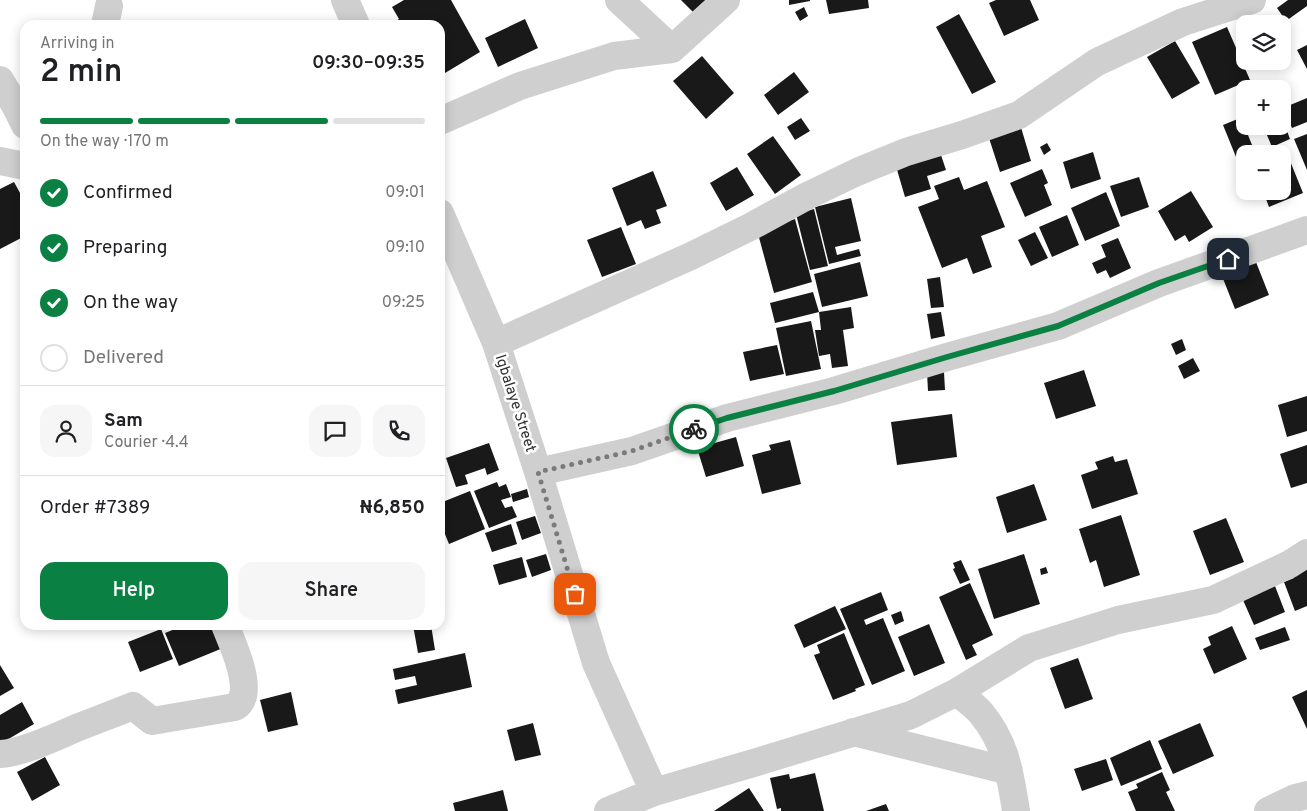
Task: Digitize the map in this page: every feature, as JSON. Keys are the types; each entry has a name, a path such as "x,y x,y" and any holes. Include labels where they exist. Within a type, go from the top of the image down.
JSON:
{"street":[{"path":"345,0 354,20"},
{"path":"619,0 672,49"},
{"path":"445,119 520,86 614,56 672,49 726,0"},
{"path":"496,343 699,252 857,172 906,152 1019,115 1097,62 1183,22 1252,0"},
{"path":"0,80 16,112"},
{"path":"0,161 20,165"},
{"name":"Igbalaye Street","path":"445,226 496,343 538,472 596,664 654,792"},
{"path":"538,472 632,451 727,418 834,391 1058,326 1159,283 1307,230"},
{"path":"608,811 654,792 911,715 957,692 1029,648 1118,620 1213,600 1290,564 1307,554"},
{"path":"0,754 8,754 46,741 133,706 152,721 235,708 242,700 244,678 227,630"},
{"path":"957,692 980,712 999,739 1009,771 1016,811"},
{"path":"854,732 1009,771"},
{"path":"1268,811 1295,798 1307,795"}],"building":[{"path":"404,0 451,0 480,52 445,73 445,20 398,20 399,19 392,7"},
{"path":"681,0 706,0 693,12"},
{"path":"789,0 810,0 810,1 789,5"},
{"path":"826,0 868,0 869,8 829,14"},
{"path":"996,0 1030,0 1039,20 1004,36 989,3"},
{"path":"1288,0 1307,0 1307,6 1291,17 1291,15 1282,15 1277,8"},
{"path":"804,7 808,16 800,21 795,12"},
{"path":"959,14 996,82 972,94 936,27"},
{"path":"525,19 538,48 498,67 485,38"},
{"path":"1227,27 1236,48 1236,70 1246,70 1250,80 1236,80 1236,86 1215,95 1192,42"},
{"path":"1175,41 1200,83 1172,99 1147,57"},
{"path":"1307,45 1307,69 1297,50"},
{"path":"702,56 734,93 706,119 673,81"},
{"path":"794,72 809,92 778,115 764,95"},
{"path":"1307,98 1307,122 1292,128 1291,105"},
{"path":"801,118 810,131 795,140 787,127"},
{"path":"1236,120 1236,135 1248,135 1252,145 1236,145 1236,157 1223,125"},
{"path":"1020,124 1031,161 1000,172 988,135"},
{"path":"1307,134 1307,170 1294,139"},
{"path":"1267,135 1289,135 1290,139 1276,145 1271,145"},
{"path":"773,136 801,175 775,194 747,154"},
{"path":"1047,143 1051,150 1044,155 1040,147"},
{"path":"939,149 946,170 927,176 931,189 905,197 895,163"},
{"path":"1093,152 1101,179 1071,189 1063,162"},
{"path":"1291,163 1303,193 1291,198"},
{"path":"737,167 754,195 726,211 710,183"},
{"path":"1042,169 1048,183 1044,185 1052,205 1025,217 1010,183"},
{"path":"653,171 667,206 656,210 661,223 645,229 641,220 627,226 612,188"},
{"path":"959,177 964,190 987,181 1005,227 981,236 992,267 973,274 967,258 942,268 918,207 939,199 934,186"},
{"path":"1139,177 1149,207 1121,217 1110,186"},
{"path":"14,182 20,193 20,239 0,249 0,189"},
{"path":"1191,191 1213,227 1189,242 1185,235 1175,241 1158,211"},
{"path":"1106,192 1120,226 1085,241 1071,208"},
{"path":"851,198 861,241 835,247 837,255 859,249 861,256 829,264 815,207"},
{"path":"1266,200 1286,200 1269,207"},
{"path":"814,209 828,266 810,270 796,214"},
{"path":"1067,215 1079,245 1052,257 1039,227"},
{"path":"795,219 812,282 774,293 757,230"},
{"path":"621,227 636,264 602,277 587,240"},
{"path":"1035,232 1048,258 1031,266 1018,240"},
{"path":"1118,238 1131,268 1110,278 1106,270 1097,274 1092,263 1106,257 1101,245"},
{"path":"860,262 868,296 822,307 814,274"},
{"path":"1256,262 1269,295 1235,309 1222,276"},
{"path":"940,277 944,307 931,308 927,279"},
{"path":"813,292 819,312 775,323 770,303"},
{"path":"851,307 854,328 843,330 848,366 832,368 830,354 819,356 815,330 821,330 819,312"},
{"path":"941,312 945,336 931,339 927,314"},
{"path":"811,321 821,369 786,376 776,328"},
{"path":"1182,339 1186,350 1176,355 1171,344"},
{"path":"777,345 784,374 750,381 743,352"},
{"path":"1193,358 1200,371 1184,379 1178,366"},
{"path":"1084,370 1096,406 1056,419 1044,383"},
{"path":"944,372 945,390 928,391 927,373"},
{"path":"1307,396 1307,431 1287,437 1278,405"},
{"path":"952,414 957,457 897,465 891,422"},
{"path":"736,437 744,466 706,477 697,448"},
{"path":"790,440 801,484 762,494 752,455 771,450 769,445"},
{"path":"489,443 499,470 487,475 485,468 465,475 468,484 456,487 446,458"},
{"path":"1307,445 1307,483 1291,488 1280,454"},
{"path":"1113,456 1115,462 1127,459 1138,494 1092,509 1081,475 1098,469 1095,462"},
{"path":"497,482 499,487 506,484 511,497 501,500 505,508 512,506 517,517 489,528 474,491"},
{"path":"1034,484 1047,520 1007,533 996,497"},
{"path":"527,489 529,497 513,502 511,494"},
{"path":"470,491 485,529 449,544 445,534 445,501"},
{"path":"1121,515 1140,575 1104,587 1096,560 1090,563 1079,529"},
{"path":"535,516 541,533 522,540 516,522"},
{"path":"1226,518 1244,562 1210,575 1193,531"},
{"path":"511,524 517,544 492,552 485,533"},
{"path":"546,554 551,570 532,577 526,560"},
{"path":"1024,554 1040,604 994,619 978,569"},
{"path":"522,557 527,577 499,585 493,565"},
{"path":"961,560 970,580 960,584 953,569 955,568 953,563"},
{"path":"1046,567 1048,573 1041,575 1040,569"},
{"path":"1307,567 1307,606 1295,611 1284,582 1294,578 1292,573"},
{"path":"970,583 993,635 972,645 977,655 966,660 939,597"},
{"path":"1275,586 1285,612 1254,625 1243,600"},
{"path":"881,592 888,610 864,620 866,625 883,618 905,671 872,685 840,609"},
{"path":"835,606 846,629 804,648 794,625"},
{"path":"901,611 904,621 895,625 891,615"},
{"path":"929,624 945,663 914,676 898,637"},
{"path":"1232,626 1247,659 1214,674 1203,649 1211,645 1208,637"},
{"path":"1285,627 1290,640 1260,650 1255,638"},
{"path":"161,630 173,659 140,672 128,642"},
{"path":"172,630 215,630 223,648 179,666 165,633"},
{"path":"414,630 432,630 435,650 418,653"},
{"path":"844,633 865,685 855,689 856,691 833,700 814,655 820,653 817,645"},
{"path":"465,653 472,687 398,704 395,690 417,685 415,676 395,680 393,669"},
{"path":"1078,658 1093,699 1065,709 1050,668"},
{"path":"0,665 14,688 0,696"},
{"path":"1307,690 1307,729 1292,697"},
{"path":"291,692 298,725 268,732 260,700"},
{"path":"22,702 34,724 0,744 0,715"},
{"path":"533,723 541,755 515,761 507,730"},
{"path":"1200,723 1214,756 1173,774 1158,741"},
{"path":"1150,740 1162,769 1121,786 1110,758"},
{"path":"45,757 60,785 32,801 17,772"},
{"path":"1106,759 1113,780 1082,791 1074,769"},
{"path":"1162,772 1170,790 1166,792 1175,811 1136,811 1128,792 1138,788 1136,784"},
{"path":"815,773 824,811 781,811 781,808 777,809 770,778 789,774 790,779"},
{"path":"749,788 764,811 714,811"},
{"path":"503,790 508,811 455,811 453,803"},
{"path":"886,804 889,811 866,811"}],"way so far":[{"path":"575,594 538,472 632,451 694,429"}],"route":[{"path":"694,429 727,418 834,391 1058,326 1159,283 1228,259"}]}
